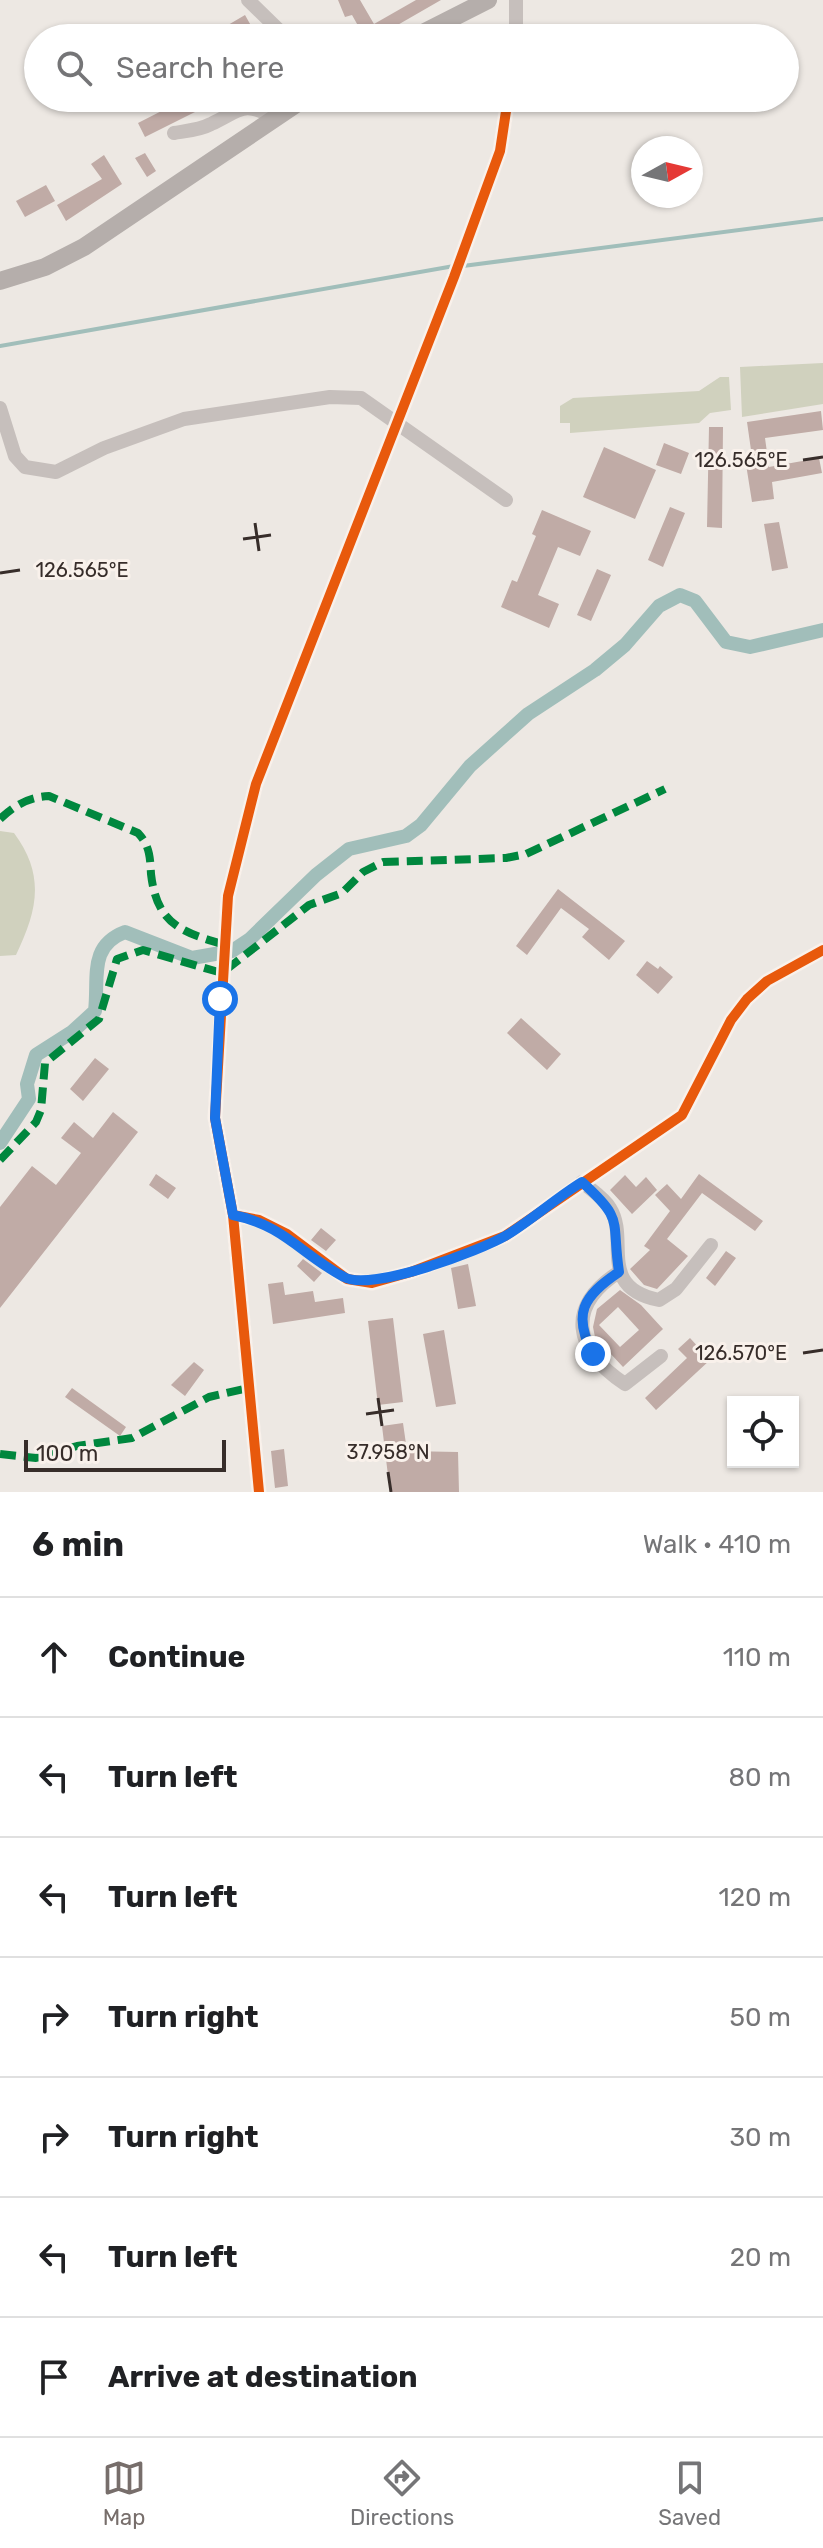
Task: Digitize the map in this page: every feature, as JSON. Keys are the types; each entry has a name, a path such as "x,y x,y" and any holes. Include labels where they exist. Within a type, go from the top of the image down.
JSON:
{"main road":[{"path":"441,24 488,0"},
{"path":"0,281 45,267 84,247 284,112"}],"street":[{"path":"248,0 273,24"},
{"path":"516,0 516,24"},
{"path":"174,133 208,126 235,112"},
{"path":"265,112 275,118"},
{"path":"259,1492 233,1215 215,1118 228,896 256,784 454,277 500,151 506,112"},
{"path":"0,408 15,456 25,467 39,472 56,472 152,429 221,412 330,397 361,398 506,500"},
{"path":"233,1215 259,1220 287,1234 347,1279 372,1283 411,1272 505,1236 682,1115 731,1020 747,999 767,981 823,950"},
{"path":"582,1182 610,1207 616,1224 619,1272 642,1297 659,1300 676,1289 711,1245"},
{"path":"619,1272 598,1286 582,1309 582,1332 593,1354 625,1384 661,1356"}],"green space":[{"path":"823,363 823,404 742,417 740,367"},
{"path":"720,377 729,377 731,410 710,413 699,423 570,433 570,423 560,423 560,406 573,398 699,391"},
{"path":"0,831 14,833 31,864 34,879 33,908 16,955 0,956"}],"building":[{"path":"338,0 360,0 374,24 357,24 352,15 345,17"},
{"path":"416,0 441,0 399,24 374,24"},
{"path":"245,15 250,24 230,24"},
{"path":"160,112 195,112 145,137 138,123"},
{"path":"145,153 156,171 147,177 135,158"},
{"path":"104,155 122,184 66,221 57,205 102,179 91,164"},
{"path":"46,185 55,201 25,217 16,201"},
{"path":"821,411 823,430 765,438 769,467 819,458 822,473 772,482 774,499 752,502 745,458 752,457 747,422"},
{"path":"709,427 723,427 722,528 707,527"},
{"path":"664,443 689,453 681,474 656,465"},
{"path":"604,447 656,470 635,519 583,497"},
{"path":"670,507 685,513 663,567 648,560"},
{"path":"542,510 591,531 580,556 558,547 538,595 559,604 549,628 501,607 512,580 517,582 536,536 532,534"},
{"path":"779,522 788,568 772,571 764,524"},
{"path":"597,569 611,575 591,621 577,615"},
{"path":"558,889 625,941 609,960 582,937 589,929 561,908 527,955 516,946"},
{"path":"647,961 658,969 660,966 673,977 658,994 636,975"},
{"path":"521,1018 561,1054 547,1070 507,1033"},
{"path":"95,1058 109,1069 83,1101 70,1089"},
{"path":"113,1112 138,1132 0,1308 0,1207 32,1166 56,1185 81,1153 61,1138 74,1122 93,1138"},
{"path":"156,1174 176,1188 168,1199 149,1185"},
{"path":"699,1174 763,1221 755,1231 702,1193 667,1239 688,1256 657,1289 644,1285 630,1269 650,1250 644,1246 670,1211 655,1195 667,1184 681,1199"},
{"path":"625,1175 636,1187 646,1177 657,1190 632,1214 610,1190"},
{"path":"321,1228 336,1240 326,1251 311,1240"},
{"path":"726,1251 736,1258 715,1286 706,1278"},
{"path":"303,1259 322,1273 314,1282 297,1266"},
{"path":"468,1264 476,1306 458,1309 451,1268"},
{"path":"283,1282 285,1295 313,1291 315,1302 343,1298 345,1313 273,1324 268,1284"},
{"path":"620,1290 641,1305 663,1329 623,1367 595,1337 593,1327 597,1309","holes":["618,1307 639,1330 620,1347 599,1325"]},
{"path":"393,1318 403,1402 378,1405 368,1321"},
{"path":"444,1330 456,1404 436,1407 423,1334"},
{"path":"690,1338 710,1360 656,1410 645,1398 687,1358 678,1349"},
{"path":"194,1362 204,1370 185,1396 171,1385"},
{"path":"72,1388 126,1427 120,1436 65,1397"},
{"path":"403,1423 407,1451 458,1452 459,1492 390,1492 382,1426"},
{"path":"284,1449 288,1486 275,1488 271,1451"}],"waterway":[{"path":"463,266 823,219"},
{"path":"0,346 454,266"},
{"path":"0,1143 29,1099 27,1084 36,1055 72,1032 95,1011 100,954 113,938 125,932 192,958 232,951 250,939 316,875 349,849 406,836 421,825 470,766 528,714 595,670 625,645 659,606 680,595 695,601 726,642 750,647 823,630"}],"marked path":[{"path":"0,1160 36,1122 41,1110 45,1063 99,1019 117,959 143,950 222,973 309,905 342,893 363,872 383,862 506,858 526,854 665,789"},
{"path":"0,819 23,803 49,796 138,833 147,847 154,891 166,915 184,930 225,945"},
{"path":"0,1454 36,1458 77,1446 132,1438 209,1397 248,1388"}],"cycle path":[{"path":"259,1492 233,1215 215,1118 228,896 256,784 454,277 500,151 506,112"},
{"path":"233,1215 259,1220 287,1234 347,1279 372,1283 411,1272 505,1236 682,1115 731,1020 747,999 767,981 823,950"}],"route":[{"path":"220,999 215,1118 233,1215 259,1220 287,1234 347,1279 372,1283 411,1272 505,1236 582,1182 610,1207 616,1224 619,1272 598,1286 582,1309 582,1332 593,1354"}]}
